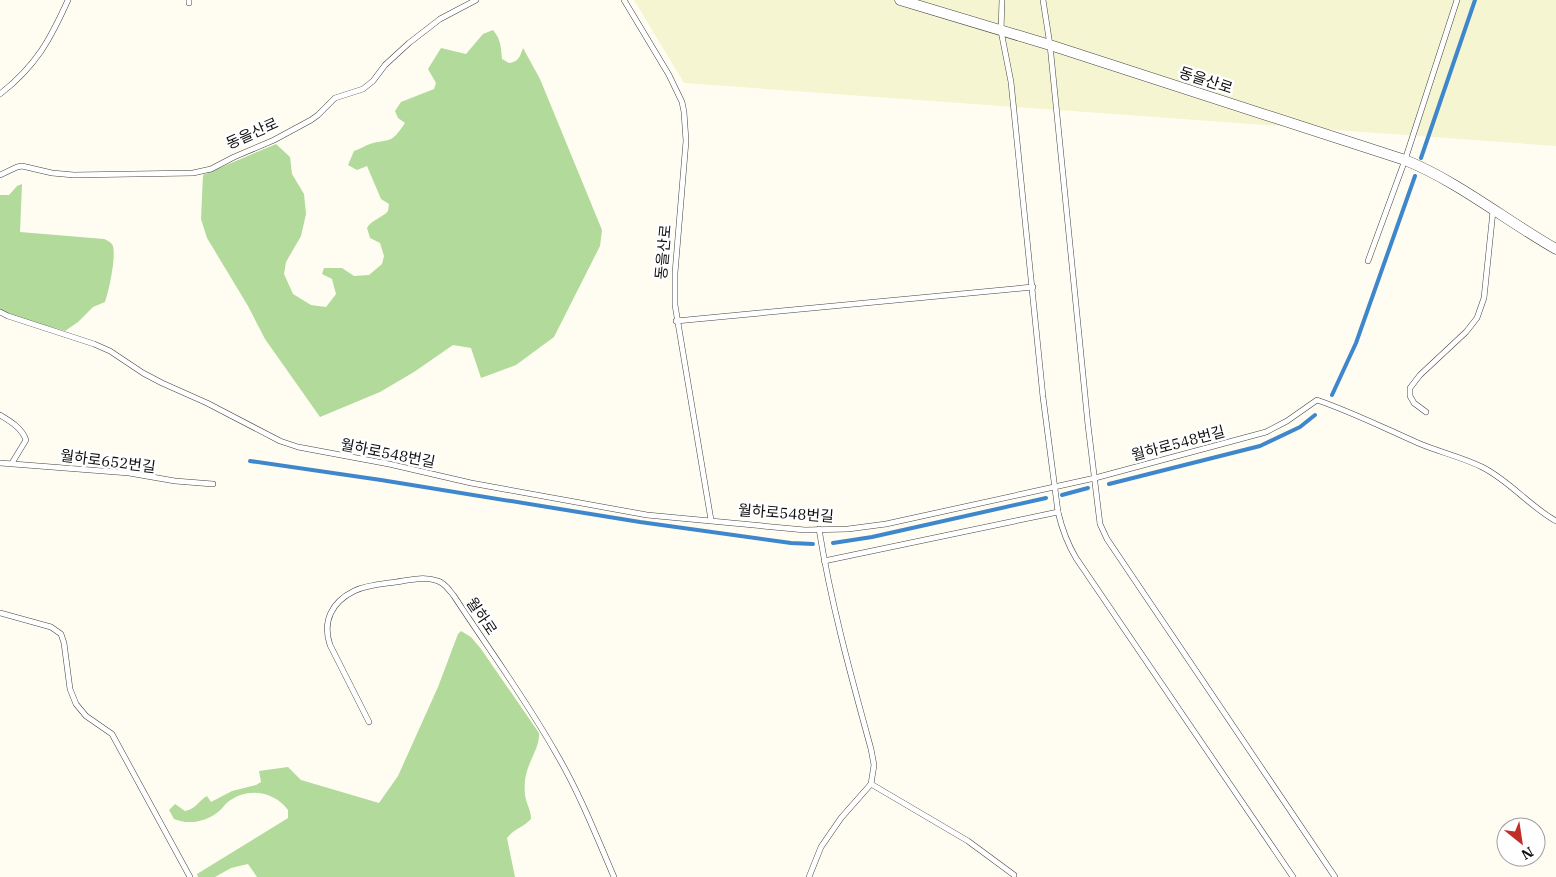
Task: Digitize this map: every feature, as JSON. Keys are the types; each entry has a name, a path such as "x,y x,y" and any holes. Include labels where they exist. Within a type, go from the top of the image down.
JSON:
{"street":[{"name":"동을산로","path":"900,0 1050,45 1405,160 1439,175 1493,211 1556,249"}],"lane":[{"path":"0,94 31,66 53,33 68,0"},
{"name":"동을산로","path":"0,175 22,166 74,176 194,172 211,169 292,131 318,115 334,98 363,89 409,43 440,19 476,0"},
{"name":"동을산로","path":"624,0 669,75 682,102 684,112 686,141 680,232 675,273 676,321 711,520"},
{"path":"1002,0 1001,31 1011,82 1043,397 1058,512 1068,544 1293,877"},
{"path":"1043,0 1050,45 1100,524 1107,539 1336,877"},
{"path":"1368,261 1405,160 1457,0"},
{"path":"1426,412 1414,404 1410,396 1410,388 1420,375 1466,332 1482,308 1493,211"},
{"path":"676,321 1033,287"},
{"name":"월하로548번길","path":"0,312 102,348 162,383 298,448 581,504 647,515 805,530 848,529 886,524 1095,478 1266,432 1287,422 1317,400 1352,412 1420,444 1482,467 1502,479 1535,508 1556,521"},
{"path":"0,415 19,428 26,440 12,463"},
{"name":"월하로652번길","path":"0,463 129,473 175,482 213,484"},
{"path":"824,561 1058,512"},
{"path":"809,877 822,847 840,818 871,784 874,765 841,640 819,529"},
{"name":"월하로","path":"369,722 330,645 327,634 327,622 334,607 354,591 368,587 416,578 437,580 444,584 454,596 524,699 556,753 579,798 614,877"},
{"path":"0,613 51,627 61,634 64,643 70,689 76,704 86,716 112,734 190,877"},
{"path":"871,784 968,841 1014,875"}],"green space":[{"path":"634,0 1556,0 1556,146 684,83"},
{"path":"493,30 499,40 502,59 509,63 515,62 523,48 540,79 602,230 600,246 554,337 516,365 481,378 471,348 453,345 414,372 380,392 320,417 265,339 248,306 207,238 201,219 203,175 276,144 290,157 292,174 304,194 306,214 301,236 286,262 284,274 293,294 311,305 326,307 336,294 332,279 322,274 324,268 342,268 354,276 369,275 382,264 384,256 380,243 370,238 367,228 388,211 389,204 381,199 367,166 357,170 348,165 354,151 373,143 392,139 397,134 405,123 398,118 395,111 401,102 434,89 436,83 428,69 441,48 466,54 483,34"},
{"path":"22,184 20,232 104,239 113,246 113,266 105,302 93,307 78,322 65,331 13,316 0,309 0,195 9,195 17,186"},
{"path":"461,631 471,637 481,649 539,733 538,743 527,769 525,782 525,796 531,819 507,838 515,877 257,877 248,864 231,868 215,877 198,877 197,874 288,818 288,810 276,799 268,795 252,793 236,797 208,818 185,822 174,819 169,810 175,804 185,811 189,810 207,796 211,802 232,791 256,785 261,782 259,771 288,767 301,780 379,803 398,776 438,687 458,634"}],"waterway":[{"path":"1421,158 1475,0"},
{"path":"1332,395 1356,343 1415,176"},
{"path":"1109,484 1260,446 1300,427 1315,415"},
{"path":"250,461 640,522 791,543 813,544"},
{"path":"1062,495 1088,488"},
{"path":"833,543 872,537 1046,498"}]}
